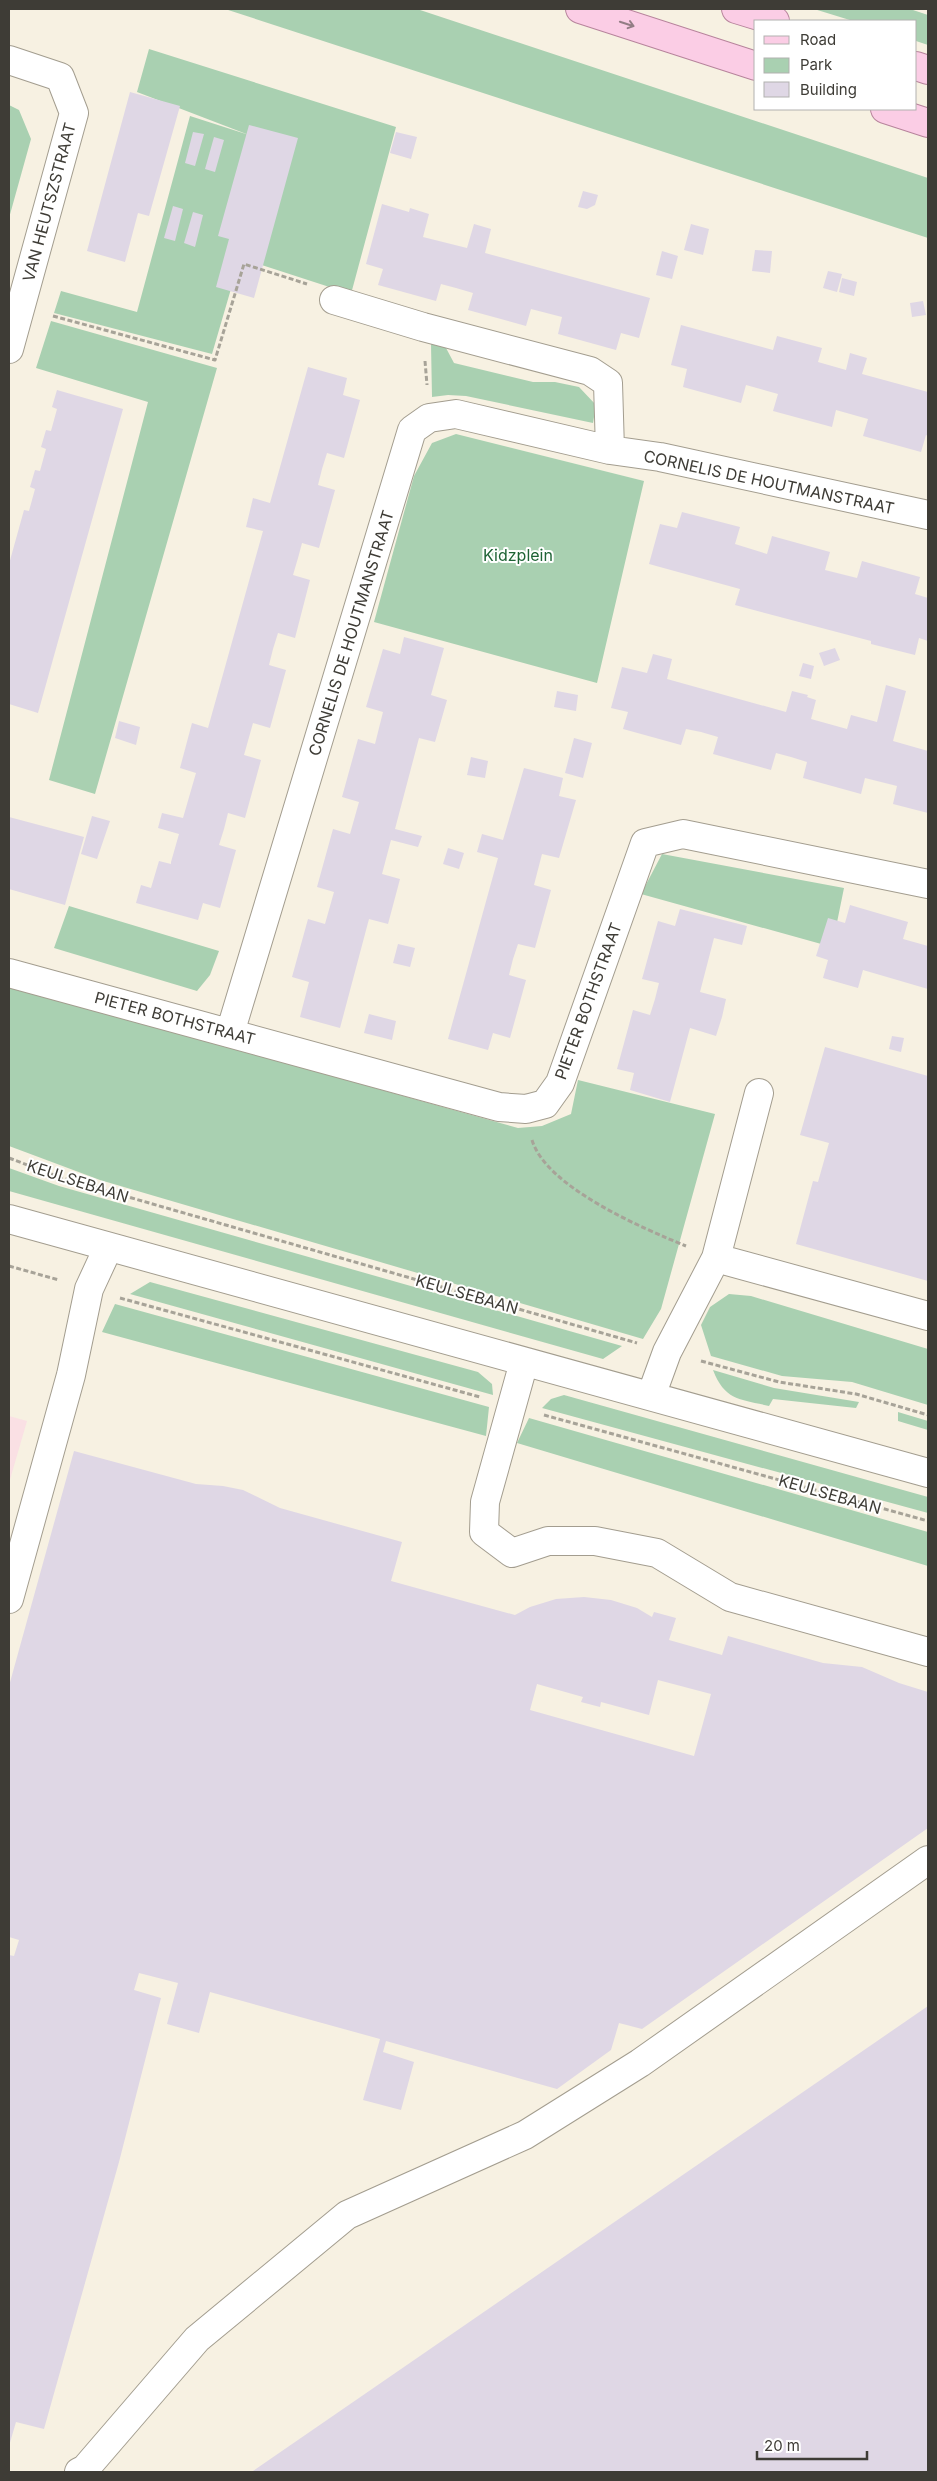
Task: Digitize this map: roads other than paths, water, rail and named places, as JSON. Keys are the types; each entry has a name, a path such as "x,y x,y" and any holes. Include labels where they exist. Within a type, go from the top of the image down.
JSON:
{"main road":[{"path":"580,9 754,65"},
{"path":"736,9 772,20"},
{"path":"888,110 928,123"}],"street":[{"name":"VAN HEUTSZSTRAAT","path":"9,60 60,77 74,113 9,350"},
{"path":"334,300 423,327 590,371 608,384 610,450"},
{"name":"CORNELIS DE HOUTMANSTRAAT","path":"230,1032 412,430 428,418 456,414 610,450 660,457 928,515"},
{"name":"PIETER BOTHSTRAAT","path":"9,972 499,1107 526,1109 546,1104 560,1083 645,843 683,834 928,884"},
{"path":"651,1396 667,1352 716,1258 759,1093"},
{"path":"9,1219 108,1248 928,1473"},
{"path":"9,1599 71,1375 89,1289 108,1248"},
{"path":"716,1258 928,1316"},
{"path":"524,1362 485,1502 484,1532 512,1553 548,1541 595,1541 657,1553 730,1597 928,1652"},
{"path":"79,2472 85,2469 196,2339 348,2215 525,2135 640,2063 928,1860"}],"park label":[{"name":"Kidzplein","path":"518,555"}]}
